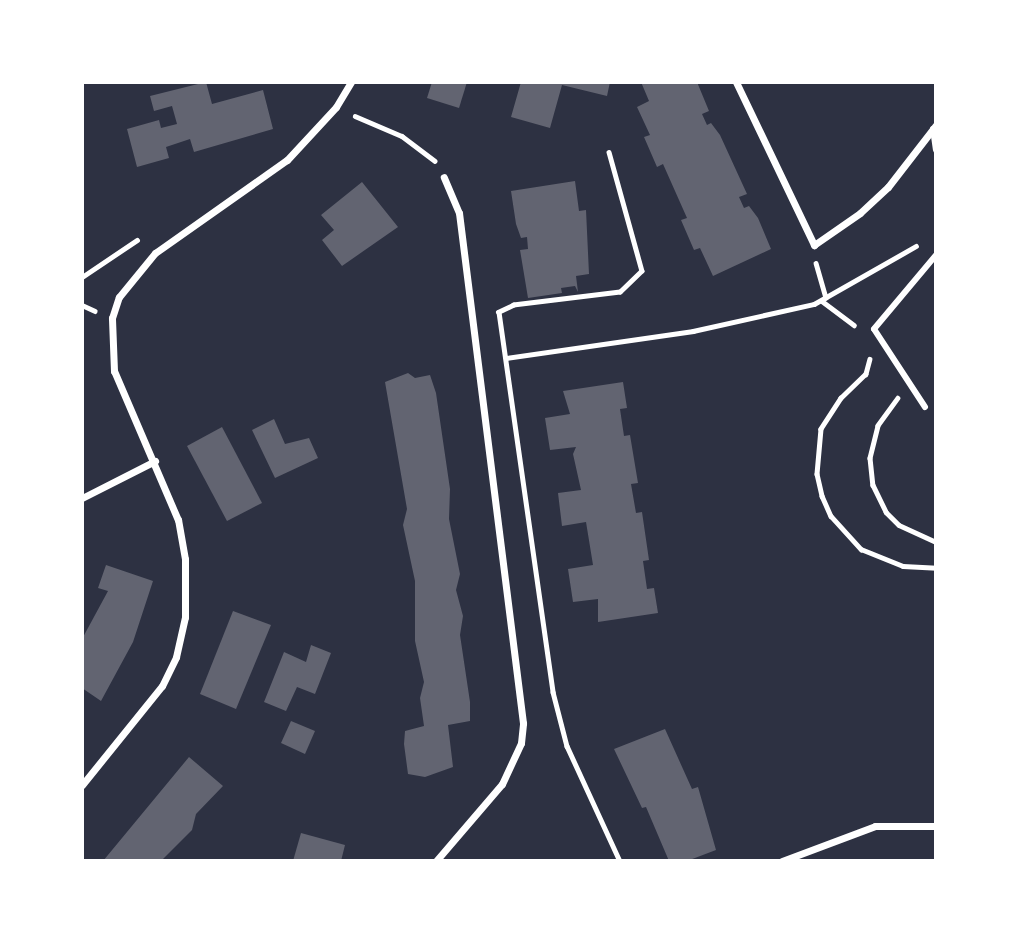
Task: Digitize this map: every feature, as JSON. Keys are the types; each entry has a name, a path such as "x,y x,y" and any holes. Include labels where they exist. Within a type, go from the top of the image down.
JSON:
{"street":[{"path":"82,785 162,686 181,637 186,587 183,541 155,461 114,371 112,318 119,297 155,253 286,160 336,107 351,82"},
{"path":"736,82 814,245 860,213 916,155 934,127"},
{"path":"934,127 936,150"},
{"path":"436,861 502,784 521,743 523,723 459,213 443,177"},
{"path":"925,407 874,329 936,256"},
{"path":"82,498 155,461"},
{"path":"782,861 875,825 936,826"}],"path":[{"path":"336,107 402,136 432,156 443,177"},
{"path":"609,152 642,271 620,292 514,305 499,312 553,692 567,746 620,861"},
{"path":"506,358 693,331 824,300 929,238"},
{"path":"814,245 824,300 853,325 874,329 866,374 841,398 821,429 817,474 822,496 831,516 861,549 903,566 936,568"},
{"path":"913,387 894,402 878,426 870,472 886,512 914,536 936,542"}],"building":[{"path":"206,82 212,104 263,90 273,129 194,152 190,139 166,147 169,158 137,167 127,129 159,120 161,128 177,124 172,106 154,111 150,96"},
{"path":"432,82 467,82 459,108 427,98"},
{"path":"521,82 610,82 607,96 562,85 550,128 511,117"},
{"path":"641,82 697,82 709,111 702,114 707,125 711,123 720,135 747,194 739,197 744,208 749,206 758,218 771,249 713,276 700,248 694,250 681,220 687,218 663,164 657,167 644,137 650,135 637,107 649,101"},
{"path":"575,181 579,211 586,210 589,274 576,276 578,292 575,286 561,288 562,293 528,298 520,250 528,249 527,237 521,238 516,224 511,191"},
{"path":"362,182 398,227 342,266 322,240 334,230 321,215"},
{"path":"408,373 415,378 430,375 436,393 450,489 449,519 460,574 456,590 463,616 460,635 470,702 470,721 448,725 453,767 425,777 408,774 404,744 405,731 424,726 420,698 424,682 415,641 415,581 403,525 407,509 385,382"},
{"path":"623,382 627,408 620,409 624,436 630,435 638,483 631,484 636,513 642,512 649,560 643,561 647,589 654,588 658,613 598,622 598,599 573,602 568,569 593,565 586,522 562,526 558,493 581,490 573,454 576,447 550,450 545,418 570,414 563,391"},
{"path":"274,419 285,444 309,438 318,458 275,478 252,430"},
{"path":"222,427 262,503 227,521 187,446"},
{"path":"106,565 153,581 133,642 101,701 82,688 82,639 108,591 98,588"},
{"path":"233,611 271,625 236,709 200,694"},
{"path":"311,645 331,653 315,694 297,687 286,711 264,702 284,652 306,662"},
{"path":"291,721 315,731 305,754 281,743"},
{"path":"665,729 692,789 698,787 716,850 687,861 669,861 646,807 642,808 614,749"},
{"path":"189,757 223,786 196,814 192,830 161,861 103,861"},
{"path":"301,833 345,845 341,861 293,861"}]}
